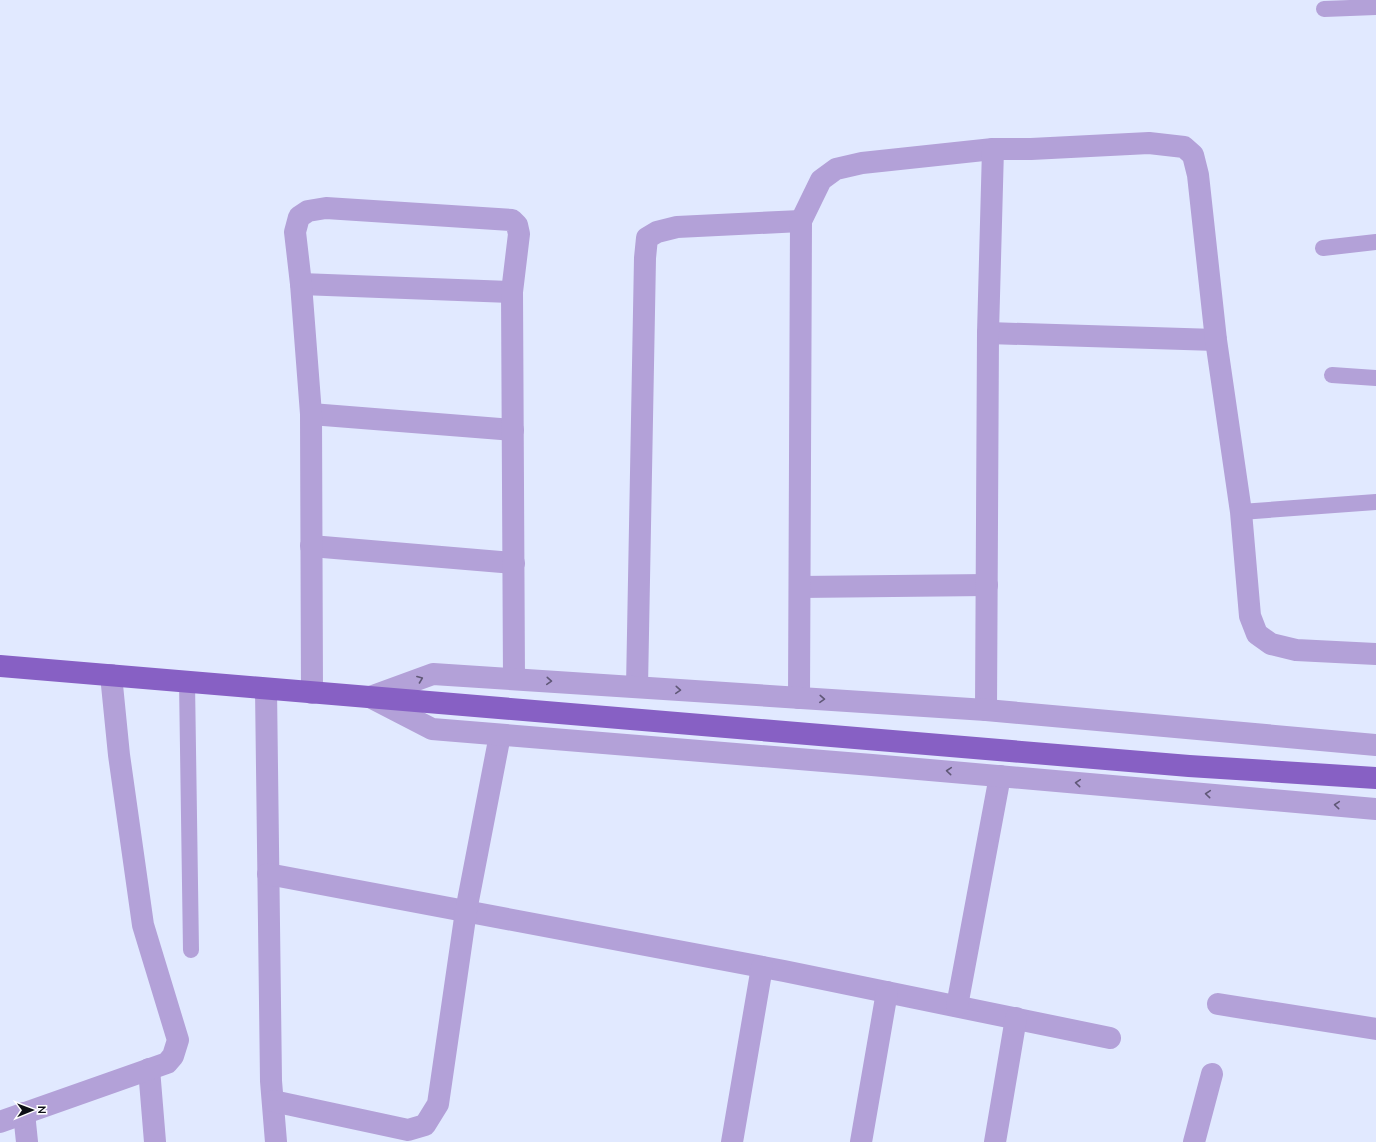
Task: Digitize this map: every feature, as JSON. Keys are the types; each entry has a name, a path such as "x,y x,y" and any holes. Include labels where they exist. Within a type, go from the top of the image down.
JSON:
{"main road":[{"path":"0,666 1181,765 1376,778"}],"street":[{"path":"799,698 802,221 821,180 836,169 862,163 993,149 1149,143 1184,147 1193,155 1198,175 1216,340 1241,512 1250,616 1257,634 1271,644 1296,650 1376,654"},
{"path":"986,710 988,334 993,149"},
{"path":"312,692 311,414 301,284 295,232 299,217 308,211 326,208 512,220 516,225 519,234 512,292 514,679"},
{"path":"637,687 645,266 647,238 657,232 677,227 802,221"},
{"path":"301,284 512,292"},
{"path":"988,334 1216,340"},
{"path":"311,414 513,430"},
{"path":"311,546 514,563"},
{"path":"800,587 987,585"},
{"path":"370,698 433,674 986,710 1376,746"},
{"path":"0,1122 167,1063 174,1056 178,1040 143,925 119,755 111,675"},
{"path":"266,689 273,1101 276,1142"},
{"path":"370,698 432,729 1376,808"},
{"path":"273,1101 408,1130 426,1124 438,1104 466,911 500,735"},
{"path":"956,1006 1000,776"},
{"path":"268,874 762,967 1110,1038"},
{"path":"732,1142 762,967"},
{"path":"861,1142 887,992"},
{"path":"1218,1004 1376,1029"},
{"path":"995,1142 1016,1018"},
{"path":"149,1069 155,1142"},
{"path":"1194,1142 1212,1074"},
{"path":"24,1113 27,1142"}],"lane":[{"path":"1324,9 1376,7"},
{"path":"1323,248 1376,242"},
{"path":"1332,375 1376,378"},
{"path":"1241,512 1376,502"},
{"path":"186,682 191,950"}]}
